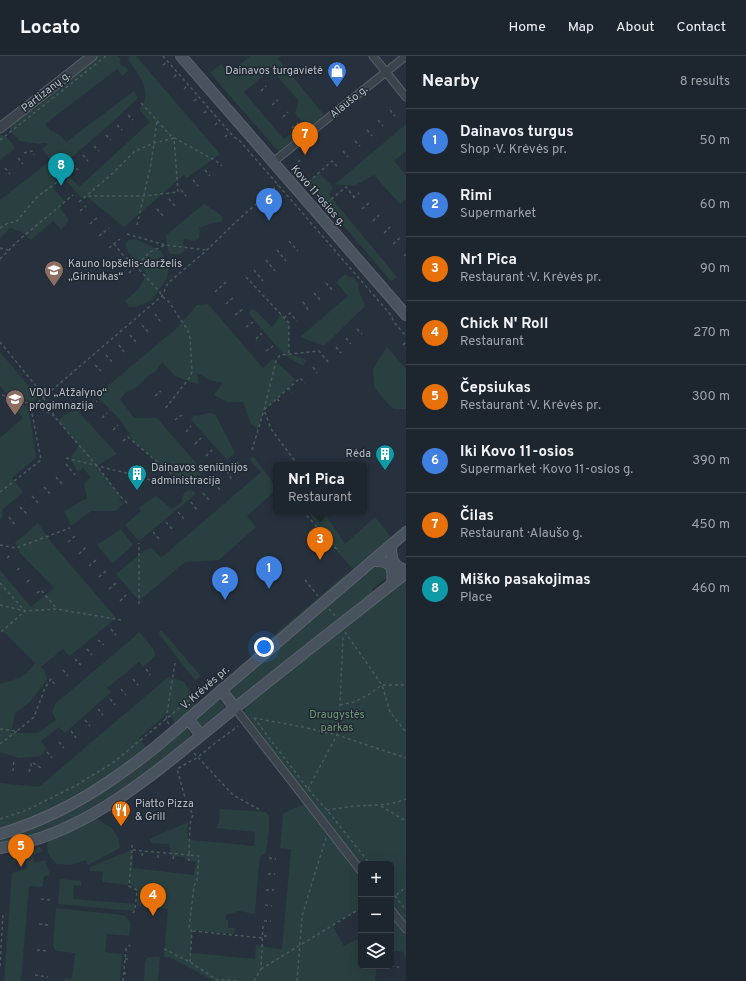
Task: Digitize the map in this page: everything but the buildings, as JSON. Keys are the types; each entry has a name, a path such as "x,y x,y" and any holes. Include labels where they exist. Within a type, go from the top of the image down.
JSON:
{"main road":[{"name":"Kovo 11-osios g.","path":"181,56 406,315"},
{"name":"V. Krėvės pr.","path":"0,834 24,826 54,813 114,778 188,719 406,532"},
{"path":"0,848 17,846 42,838 96,813 154,773 392,584 406,571 401,569 393,562 391,556 391,545"},
{"path":"372,561 380,560 389,564 393,569 392,584"},
{"path":"221,690 235,708"},
{"path":"188,719 201,735"}],"street":[{"name":"Partizanų g.","path":"0,128 92,56"},
{"path":"373,56 406,97"},
{"name":"Alaušo g.","path":"273,162 406,56"},
{"path":"235,708 358,868"},
{"path":"394,914 406,929"}],"path":[{"path":"0,140 106,56"},
{"path":"163,56 234,138 240,141 390,314 394,322 406,336"},
{"path":"163,65 168,61"},
{"path":"174,77 178,73"},
{"path":"184,89 188,85"},
{"path":"261,91 266,86"},
{"path":"194,101 199,97"},
{"path":"272,105 278,100"},
{"path":"141,103 171,136 216,161 222,166"},
{"path":"204,113 209,109"},
{"path":"390,110 395,116"},
{"path":"282,117 288,112"},
{"path":"128,115 133,120"},
{"path":"378,120 383,126"},
{"path":"137,225 151,164 157,121"},
{"path":"215,125 219,121"},
{"path":"292,128 298,123"},
{"path":"117,125 122,130"},
{"path":"367,130 372,136"},
{"path":"225,137 229,132"},
{"path":"106,135 111,140"},
{"path":"80,202 135,151 154,143 174,138"},
{"path":"87,196 144,196 178,192 174,138"},
{"path":"355,141 360,146"},
{"path":"94,146 99,151"},
{"path":"24,153 32,151 34,155"},
{"path":"343,152 348,157"},
{"path":"83,156 88,161"},
{"path":"18,158 22,164"},
{"path":"298,162 302,159"},
{"path":"298,191 332,161 337,166"},
{"path":"72,164 78,170"},
{"path":"5,168 10,174"},
{"path":"205,170 210,176"},
{"path":"0,228 8,223 16,222 37,197 60,180"},
{"path":"193,180 198,186"},
{"path":"0,492 41,460 31,408 162,296 168,283 207,250 239,219 278,185"},
{"path":"316,212 346,187 354,198 359,193"},
{"path":"181,190 186,196"},
{"path":"0,259 20,239 73,194"},
{"path":"169,199 174,206"},
{"path":"362,209 369,203"},
{"path":"80,211 86,206"},
{"path":"157,209 163,216"},
{"path":"373,221 379,215"},
{"path":"90,224 99,216"},
{"path":"384,233 390,227"},
{"path":"99,236 110,228"},
{"path":"127,234 165,245 207,250"},
{"path":"393,244 400,238"},
{"path":"109,248 120,239"},
{"path":"289,241 298,251"},
{"path":"114,244 169,302 188,331 190,338 192,372 190,377 165,409"},
{"path":"129,273 150,252 165,245"},
{"path":"0,248 8,250"},
{"path":"277,250 286,261"},
{"path":"119,260 123,255"},
{"path":"266,260 274,271"},
{"path":"254,270 262,281"},
{"path":"246,276 289,323 289,354"},
{"path":"215,292 226,282"},
{"path":"326,283 333,291"},
{"path":"314,293 321,301"},
{"path":"226,304 235,296"},
{"path":"303,302 309,311"},
{"path":"235,315 243,309"},
{"path":"284,318 290,313 297,321"},
{"path":"155,314 160,321"},
{"path":"246,327 253,322"},
{"path":"142,325 148,332"},
{"path":"357,329 362,334"},
{"path":"256,339 262,333"},
{"path":"130,335 136,342"},
{"path":"346,338 351,344"},
{"path":"0,342 44,397 54,416 129,505"},
{"path":"403,345 406,342"},
{"path":"119,345 124,352"},
{"path":"266,352 273,346"},
{"path":"336,347 341,353"},
{"path":"252,450 276,361 280,355 319,351 329,363"},
{"path":"106,355 112,362"},
{"path":"95,365 101,371"},
{"path":"312,367 317,373"},
{"path":"264,410 300,378 305,383"},
{"path":"288,388 292,394"},
{"path":"155,396 161,391"},
{"path":"2,395 34,405 54,416"},
{"path":"277,399 281,403"},
{"path":"92,406 96,401"},
{"path":"264,410 271,429 296,462"},
{"path":"102,418 107,413"},
{"path":"175,420 182,415"},
{"path":"113,430 118,425"},
{"path":"186,432 191,426"},
{"path":"123,441 128,437 181,482"},
{"path":"195,444 201,438"},
{"path":"206,456 212,450"},
{"path":"66,458 138,476 163,484 220,478"},
{"path":"237,462 244,470"},
{"path":"66,464 75,475"},
{"path":"227,471 232,480"},
{"path":"56,477 63,485"},
{"path":"214,483 220,490"},
{"path":"44,487 51,495"},
{"path":"203,492 209,500"},
{"path":"32,496 40,505"},
{"path":"191,502 197,510"},
{"path":"20,507 28,515"},
{"path":"178,512 185,520"},
{"path":"306,514 339,552"},
{"path":"9,517 16,526"},
{"path":"166,522 173,530"},
{"path":"0,545 16,548 70,528"},
{"path":"153,532 161,541"},
{"path":"68,542 76,535"},
{"path":"139,544 139,604"},
{"path":"79,554 86,547"},
{"path":"7,558 10,555"},
{"path":"89,566 96,560"},
{"path":"17,570 21,567"},
{"path":"99,577 106,571"},
{"path":"27,582 31,578"},
{"path":"110,589 116,582"},
{"path":"0,583 25,611"},
{"path":"37,593 41,590 57,609"},
{"path":"120,601 126,595"},
{"path":"0,605 25,611 57,609 121,620"},
{"path":"0,633 25,611"},
{"path":"111,629 116,635"},
{"path":"346,634 382,685 390,712 406,732"},
{"path":"308,789 337,735 343,636"},
{"path":"98,640 104,645"},
{"path":"87,649 92,655"},
{"path":"75,659 81,665"},
{"path":"174,730 166,720 175,663"},
{"path":"146,669 150,674"},
{"path":"62,670 68,676"},
{"path":"0,744 34,717 45,688 51,679 56,686"},
{"path":"133,679 138,685"},
{"path":"340,705 354,702 368,695 382,685 406,685"},
{"path":"121,689 126,695"},
{"path":"0,819 27,810 75,786 114,762 195,695 200,694"},
{"path":"110,699 115,705"},
{"path":"98,709 103,715"},
{"path":"368,861 327,810 308,789 254,718 337,735 406,758"},
{"path":"85,720 90,726"},
{"path":"189,861 190,824 193,814 187,805 177,769 198,757 238,726"},
{"path":"0,729 17,731"},
{"path":"71,732 76,738"},
{"path":"59,742 64,748"},
{"path":"188,746 233,795 260,810"},
{"path":"47,752 52,758"},
{"path":"13,771 14,759"},
{"path":"29,772 32,762 41,768"},
{"path":"327,810 354,806 381,806 406,799"},
{"path":"381,806 406,821"},
{"path":"297,981 302,917 326,838"},
{"path":"132,845 129,886 137,890 135,910 133,913"},
{"path":"132,850 199,856 197,880 194,886 189,929 192,931 190,962"},
{"path":"142,856 143,851"},
{"path":"158,852 158,858"},
{"path":"174,854 174,859"},
{"path":"269,858 276,859"},
{"path":"268,874 275,874"},
{"path":"406,887 395,896 406,910"},
{"path":"266,890 274,890"},
{"path":"41,898 51,900"},
{"path":"265,905 272,906"},
{"path":"261,969 358,910"},
{"path":"0,966 3,913"},
{"path":"264,921 271,921"},
{"path":"39,924 48,925"},
{"path":"254,981 261,969 263,924"},
{"path":"192,931 263,937 270,936"},
{"path":"123,981 126,949 130,945"},
{"path":"164,949 190,962 217,980 239,981"},
{"path":"37,950 49,951"},
{"path":"125,959 130,960"},
{"path":"394,966 399,967"},
{"path":"124,973 128,974"},
{"path":"35,975 48,977"}],"green space":[{"path":"97,56 117,56 121,60 119,62 123,67 125,66 128,71 122,76 117,69 45,124 50,130 61,136 66,142 134,91 138,98 63,165 55,181 54,189 65,202 59,207 69,220 61,230 53,221 31,240 22,232 10,228 0,238 0,200 51,160 42,149 48,144 20,141 12,133 10,125"},
{"path":"131,56 136,56 220,154 187,178 184,175 124,227 86,196 83,199 66,181 70,177 79,187 150,122 139,109 143,103 145,90 140,77 128,59"},
{"path":"250,56 281,56 278,59 324,115 307,128 295,113 299,101 271,69 244,92 284,139 295,131 301,133 279,152 210,73 221,64 229,73"},
{"path":"406,124 406,151 394,161 406,175 406,199 400,204 374,175 354,186 335,184"},
{"path":"0,134 7,138 15,148 0,160"},
{"path":"319,173 333,187 329,195 397,277 391,281 307,183"},
{"path":"204,204 222,217 222,222 213,223 199,228 199,238 194,241 185,239 183,243 185,251 180,254 171,254 168,250 166,235"},
{"path":"136,239 161,251 169,266 167,278 152,300 136,307 129,307 125,301 141,286 146,273 128,252 125,245 129,240"},
{"path":"345,274 349,277 353,277 358,283 358,289 365,306 324,346 300,337 348,296 336,282"},
{"path":"208,304 263,368 273,359 295,379 288,388 264,410 258,429 251,424 243,402 227,402 214,395 223,383 210,380 197,373 199,385 175,376 162,362 155,372 149,375 137,387 126,392 120,399 134,418 157,418 204,472 189,480 181,482 132,440 122,422 98,397 103,390 177,328 197,305"},
{"path":"250,310 255,310 272,327 281,315 289,323 289,354 307,360 303,366 284,355 250,315"},
{"path":"387,347 406,369 406,409 394,409 391,407 374,387 373,370"},
{"path":"0,352 38,397 32,403 19,395 5,392 0,386"},
{"path":"18,404 29,407 36,458 12,478 23,492 3,509 2,518 0,520 0,438 23,418 14,407"},
{"path":"76,409 117,454 97,466 121,497 119,499 123,504 115,511 91,511 71,526 64,511 87,498 84,484 91,477 83,468 78,472 70,459 79,445 58,421 64,415"},
{"path":"209,413 215,414 235,453 227,460 191,420 194,415 196,416"},
{"path":"254,457 273,483 273,493 247,516 256,527 219,560 185,562 139,601 116,574 145,550 152,548 161,558 261,472 249,459"},
{"path":"192,490 196,494 139,541 125,525 141,511 139,508 156,496 172,509 182,502 183,495 185,493"},
{"path":"310,514 325,514 345,544 375,517 392,538 355,569 352,568 317,528 318,526"},
{"path":"38,523 51,542 116,618 70,656 63,649 41,667 45,671 47,680 30,702 15,713 11,733 38,733 56,720 52,712 56,703 139,632 154,650 155,656 143,667 139,662 107,688 111,692 65,733 59,727 41,741 46,748 41,756 19,758 0,752 0,684 19,678 27,673 35,663 3,631 0,633 0,570 31,607 54,588 21,554 15,543"},
{"path":"121,529 133,545 113,563 97,545"},
{"path":"375,563 387,566 388,577 375,586 370,595 239,699 235,699 233,697 230,690 236,681"},
{"path":"346,574 346,577 255,656 251,655"},
{"name":"Draugystės parkas","path":"406,578 406,924 394,907 394,861 358,862 245,716 246,705"},
{"path":"160,631 162,631 200,675 199,678 196,680 194,679 159,634"},
{"path":"168,677 183,681 196,700 196,706 176,724 168,713 139,738 147,748 121,768 45,812 0,829 0,783 39,787"},
{"path":"215,701 223,704 225,707 224,710 210,723 203,726 199,723 198,717"},
{"path":"184,729 187,729 190,734 190,737 186,742 129,786 105,802 52,830 26,838 0,843 0,838 41,823"},
{"path":"304,804 358,872 358,910 332,925 344,946 358,939 358,969 377,969 375,981 214,981 171,958 164,957 168,909 137,906 138,890 129,883 128,885 102,882 103,872 90,871 90,867 131,850 133,855 132,868 194,875 196,862 185,860 185,857 172,856 169,844 152,843 149,839 188,822 187,838 192,840 254,846 255,832 216,828 219,823 220,809 266,812 269,817 269,829 266,852 260,857 255,914 239,911 226,915 225,919 228,920 228,928 235,928 234,934 192,930 191,956 193,953 255,959 256,945 282,949 291,849 280,848 283,814"},
{"path":"96,817 104,824 112,828 118,838 120,848 88,865 86,860 70,865 57,864 49,854 47,848 48,841"},
{"path":"39,847 42,851 33,855 35,863 45,860 50,875 44,876 42,887 29,886 21,981 4,981 12,873 27,868 25,860 12,861 15,858 29,853"},
{"path":"60,879 81,881 81,886 74,885 73,899 135,904 134,911 58,904"},
{"path":"56,908 123,915 130,921 129,936 107,934 105,952 122,954 120,981 65,981 65,978 72,979 75,953 56,951 53,946"},
{"path":"394,918 403,929 406,936 406,959 403,952 394,951"},
{"path":"156,956 160,957 158,981 144,981 145,962 147,958"}],"place":[{"name":"Dainavos turgavietė","path":"337,88"},
{"name":"Čilas","path":"305,155"},
{"name":"Miško pasakojimas","path":"61,186"},
{"name":"Iki Kovo 11-osios","path":"269,221"},
{"name":"Kauno lopšelis-darželis „Girinukas“","path":"54,287"},
{"name":"VDU „Atžalyno“ progimnazija","path":"15,416"},
{"name":"Rėda","path":"385,471"},
{"name":"Dainavos seniūnijos administracija","path":"137,491"},
{"name":"Nr1 Pica","path":"320,560"},
{"name":"Dainavos turgus","path":"269,589"},
{"name":"Rimi","path":"225,600"},
{"name":"Piatto Pizza & Grill","path":"121,827"},
{"name":"Čepsiukas","path":"21,867"},
{"name":"Chick N' Roll","path":"153,916"}]}
